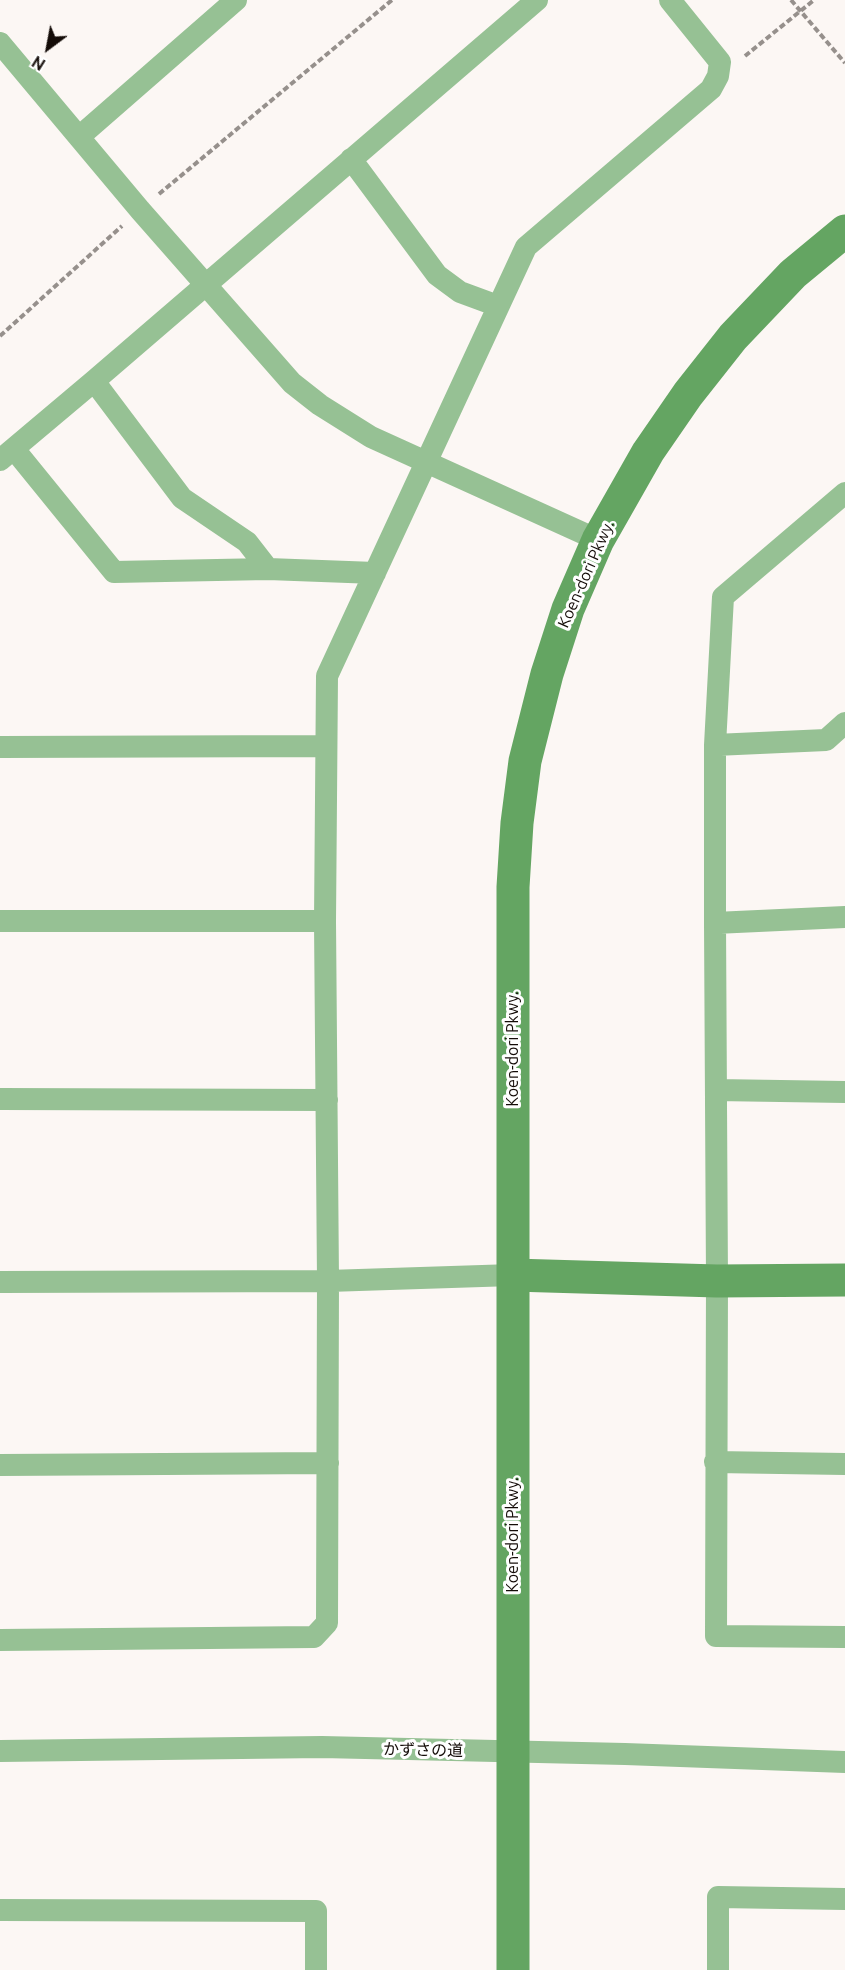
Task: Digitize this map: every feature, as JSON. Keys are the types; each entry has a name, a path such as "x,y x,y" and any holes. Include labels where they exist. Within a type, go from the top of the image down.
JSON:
{"street":[{"path":"79,137 236,0"},
{"path":"375,573 268,569 114,572 7,454 537,0"},
{"path":"0,1640 314,1637 327,1623 327,676 526,247 711,89 718,76 720,62 670,0"},
{"path":"0,42 205,286 292,383 320,405 371,437 598,540"},
{"path":"351,159 437,275 460,292 498,306"},
{"name":"Koen-dori Pkwy.","path":"513,1970 513,887 517,823 525,761 547,674 568,609 598,540 648,452 687,394 733,337 793,274 845,231"},
{"path":"94,381 182,498 247,542 268,569"},
{"path":"845,493 723,597 715,745 716,1636 845,1637"},
{"path":"715,745 826,740 845,723"},
{"path":"0,747 326,746"},
{"path":"715,923 845,917"},
{"path":"0,921 326,921"},
{"path":"716,1090 845,1092"},
{"path":"0,1099 327,1100"},
{"path":"0,1282 328,1281 513,1275 717,1281 845,1280"},
{"path":"715,1462 845,1464"},
{"path":"0,1465 328,1463"},
{"name":"かずさの道","path":"0,1751 322,1747 845,1762"},
{"path":"718,1970 718,1897 845,1899"},
{"path":"0,1910 315,1911 316,1970"}],"path":[{"path":"0,336 140,210 392,0"},
{"path":"790,0 845,63"},
{"path":"720,62 738,62 814,0"}]}
